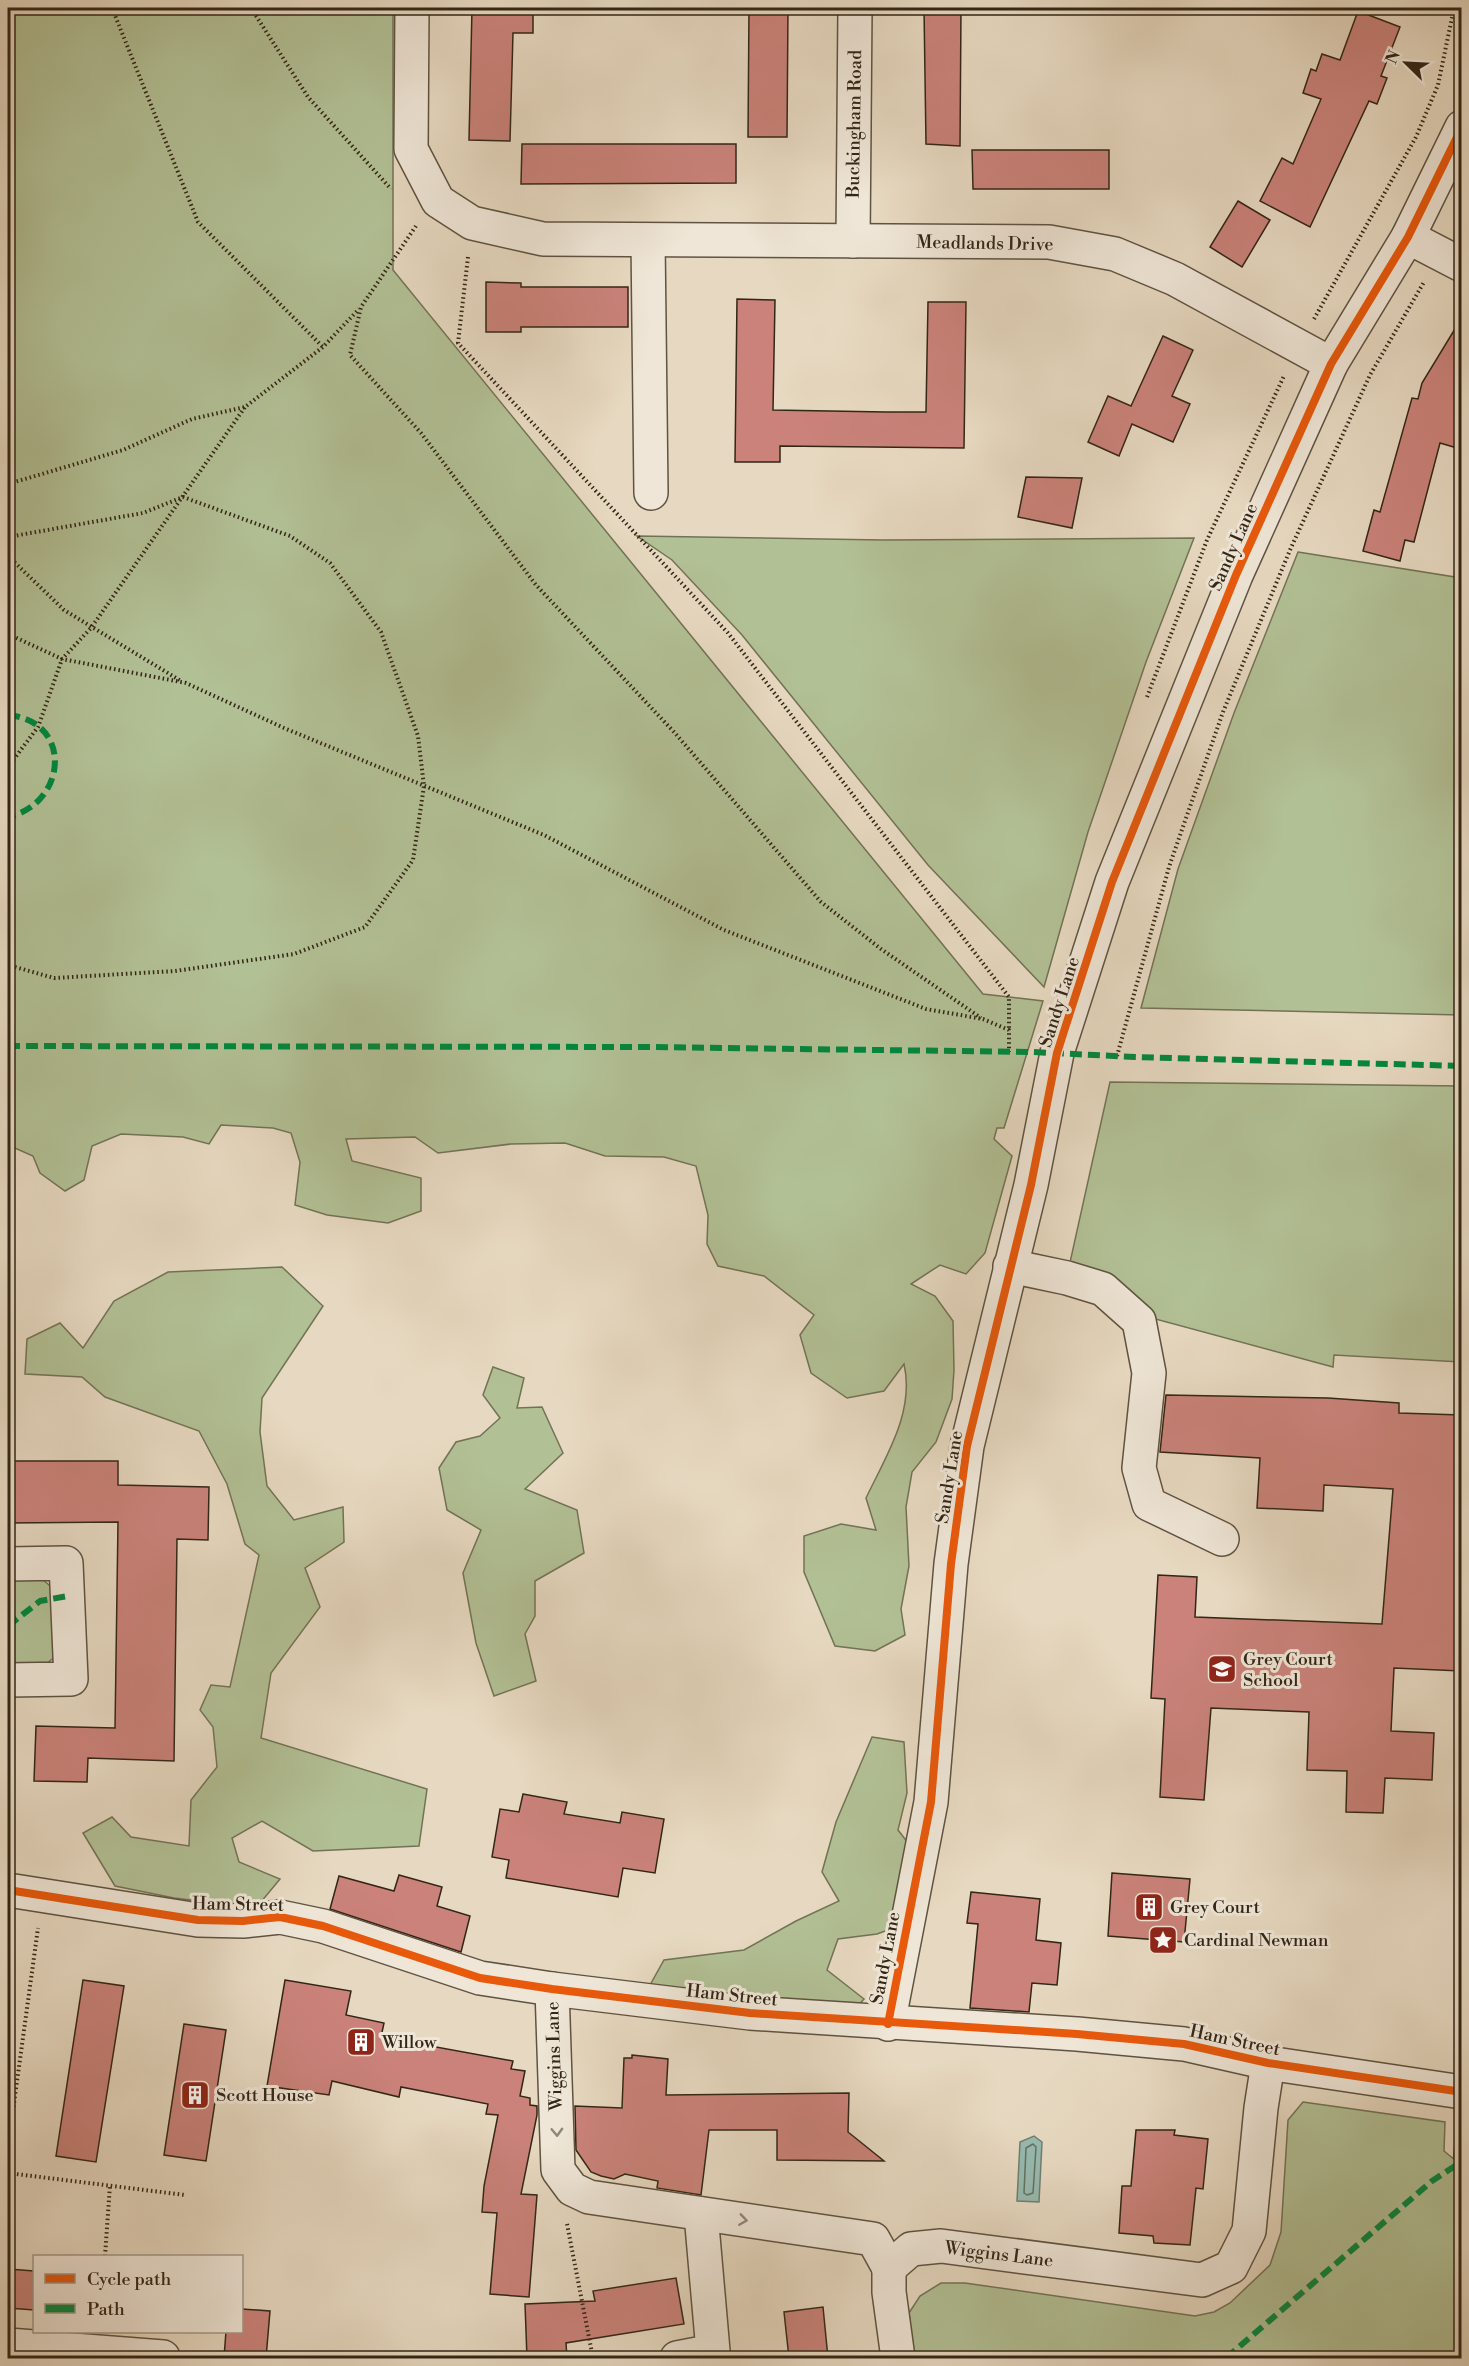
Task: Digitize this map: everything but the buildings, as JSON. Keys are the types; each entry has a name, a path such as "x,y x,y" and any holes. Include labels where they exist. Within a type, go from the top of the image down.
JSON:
{"street":[{"name":"Meadlands Drive","path":"412,8 411,149 438,201 472,223 543,239 1049,242 1115,254 1175,279 1331,364"},
{"name":"Buckingham Road","path":"853,242 855,8"},
{"name":"Sandy Lane","path":"888,2024 931,1802 951,1564 967,1446 1031,1185 1058,1053 1112,882 1236,575 1331,364 1408,237 1461,127"},
{"path":"1408,237 1451,260"},
{"path":"648,240 651,493"},
{"path":"1010,1266 1067,1278 1103,1289 1139,1321 1149,1373 1139,1468 1149,1504 1222,1539"},
{"path":"8,1564 66,1563 71,1679 8,1680"},
{"name":"Ham Street","path":"8,1890 198,1920 243,1921 280,1917 323,1926 480,1978 552,1989 750,2013 888,2024 1077,2034 1184,2044 1268,2063 1461,2092"},
{"name":"Wiggins Lane","path":"552,1989 558,2170"},
{"name":"Wiggins Lane","path":"890,2268 911,2249 941,2246 1202,2280 1221,2273 1238,2256 1249,2231 1260,2108 1268,2063"},
{"path":"558,2170 572,2188 589,2197 873,2239 890,2268 889,2292 898,2358"},
{"path":"677,2358 713,2351 701,2214"},
{"path":"8,2345 163,2357"}],"path":[{"path":"112,8 198,222 323,347"},
{"path":"251,8 308,97 396,194"},
{"path":"8,767 38,727 62,659 91,628 245,407 323,347 361,307 420,220 438,201"},
{"path":"472,223 458,343 728,633 1009,998 1009,1052"},
{"path":"1117,1056 1169,867 1228,701 1290,550 1370,375 1451,260"},
{"path":"361,307 350,355 421,433 536,585 674,732 821,902 881,950 983,1019 1010,1030"},
{"path":"8,484 123,450 192,419 245,407"},
{"path":"8,537 143,513 183,497 290,537 330,563 381,632 418,736 424,786 413,860 365,927 294,954 175,971 54,978 8,965"},
{"path":"8,556 64,610 186,683 284,728 544,835 724,930 926,1009 983,1019"},
{"path":"8,634 62,659 186,683"},
{"path":"8,2147 43,1894"},
{"path":"558,2170 593,2358"},
{"path":"8,2173 185,2195"},
{"path":"105,2255 110,2185"},
{"path":"341,2358 342,2349"}],"green space":[{"path":"8,8 393,8 393,270 983,994 1043,1001 1004,1128 997,1128 994,1139 1012,1156 985,1253 966,1274 940,1265 911,1284 935,1296 953,1321 954,1370 952,1399 936,1442 912,1472 906,1507 909,1566 901,1609 905,1635 875,1651 835,1646 804,1572 804,1536 841,1524 876,1530 866,1498 890,1450 902,1416 906,1399 904,1364 884,1391 847,1398 811,1373 800,1335 814,1315 764,1276 718,1266 707,1244 708,1215 696,1166 664,1157 605,1156 565,1143 511,1144 438,1153 415,1137 346,1139 352,1161 421,1178 421,1211 388,1223 327,1215 295,1205 300,1162 291,1133 273,1128 221,1125 209,1144 183,1137 121,1134 92,1146 84,1180 65,1191 40,1173 33,1156 8,1145"},
{"path":"637,536 883,540 1194,538 1146,662 1088,832 1044,987 928,865 742,635 672,560"},
{"path":"1298,552 1461,578 1461,1015 1141,1008 1178,869 1234,713"},
{"path":"1110,1082 1461,1086 1461,1362 1334,1355 1333,1367 1063,1294"},
{"path":"282,1267 323,1306 262,1398 260,1432 267,1486 294,1520 343,1507 344,1542 305,1568 320,1607 271,1673 261,1738 427,1789 419,1846 313,1851 262,1821 232,1838 239,1862 280,1879 256,1908 174,1898 115,1886 83,1833 112,1817 131,1837 189,1846 191,1800 217,1767 213,1727 200,1710 211,1685 230,1687 259,1555 245,1544 227,1484 199,1431 105,1397 82,1377 25,1374 27,1339 60,1323 83,1348 114,1301 168,1272"},
{"path":"493,1367 524,1378 517,1408 542,1407 563,1453 525,1489 577,1510 584,1553 535,1581 535,1616 525,1634 536,1681 494,1696 476,1643 463,1573 481,1530 447,1510 439,1468 456,1442 480,1436 500,1418 483,1395"},
{"path":"8,1579 42,1579 57,1592 56,1656 46,1664 8,1665"},
{"path":"872,1737 904,1742 907,1793 898,1830 912,1848 896,1927 877,1934 838,1939 827,1970 864,1999 853,2011 645,1994 664,1960 744,1950 796,1921 839,1901 822,1872 836,1822"},
{"path":"1303,2102 1445,2122 1444,2151 1461,2165 1461,2358 914,2358 909,2313 920,2296 941,2283 965,2283 1195,2316 1214,2312 1230,2303 1270,2265 1281,2232 1288,2120"}],"water":[{"path":"1034,2136 1042,2142 1039,2202 1017,2201 1020,2142"}],"marked path":[{"path":"8,715 29,721 44,732 53,746 55,763 51,781 42,796 28,809 8,817"},
{"path":"8,1046 647,1047 1032,1052 1462,1066"},
{"path":"8,1626 40,1601 68,1596"},
{"path":"1226,2358 1432,2181 1455,2166 1462,2095"}],"cycle path":[{"path":"888,2024 931,1802 951,1564 967,1446 1031,1185 1057,1053 1112,882 1236,575 1331,364 1408,237 1462,127"},
{"path":"8,1890 198,1920 243,1921 280,1917 323,1926 480,1978 552,1989 750,2013 1077,2034 1184,2044 1268,2063 1462,2092"}],"place":[{"name":"Grey Court School","path":"1222,1669"},
{"name":"Grey Court","path":"1149,1907"},
{"name":"Cardinal Newman","path":"1163,1940"},
{"name":"Willow","path":"361,2042"},
{"name":"Scott House","path":"195,2095"}]}
